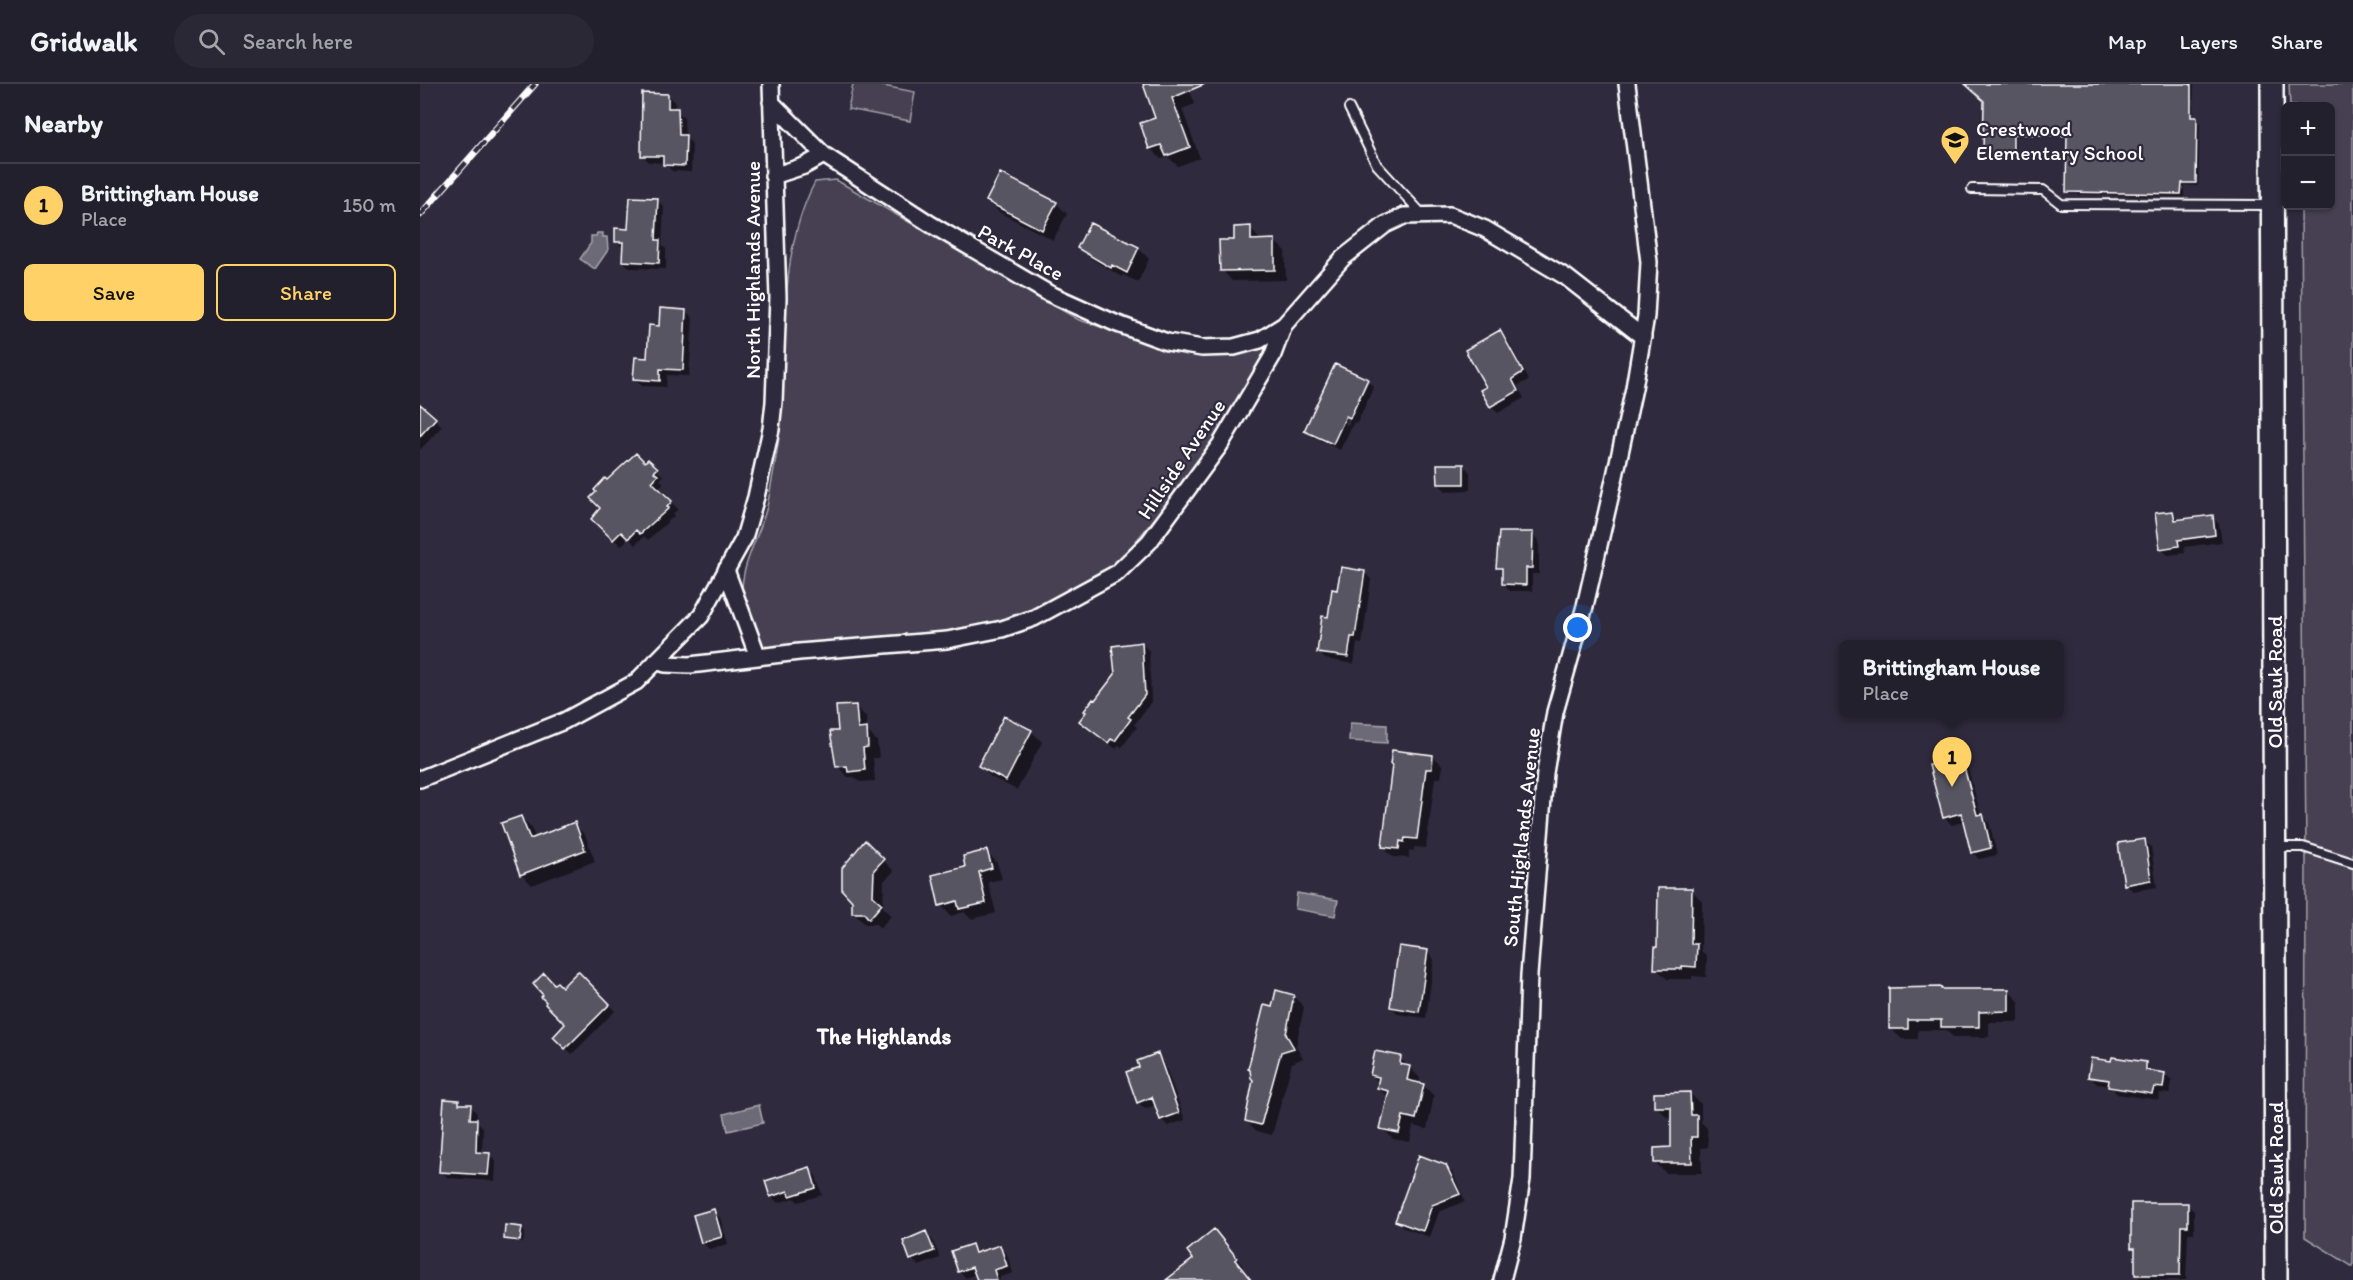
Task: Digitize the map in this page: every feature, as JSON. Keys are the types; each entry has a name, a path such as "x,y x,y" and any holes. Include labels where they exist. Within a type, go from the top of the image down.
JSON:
{"street":[{"name":"North Highlands Avenue","path":"420,779 564,721 636,682 701,616 744,538 771,429 778,298 771,84"},
{"name":"South Highlands Avenue","path":"1502,1280 1513,1238 1522,1179 1529,975 1545,773 1555,712 1585,606 1634,388 1643,337 1649,262 1627,84"},
{"name":"Old Sauk Road","path":"2272,84 2276,1280"},
{"name":"Park Place","path":"771,102 824,155 986,258 1048,293 1115,323 1167,342 1202,348 1234,347 1260,340 1284,325"},
{"path":"773,176 804,166 824,155"},
{"name":"Hillside Avenue","path":"656,661 665,664 690,665 947,640 1002,629 1035,618 1117,573 1149,542 1220,445 1272,357 1284,325 1343,258 1385,225 1404,216 1450,215 1485,229 1566,278 1643,337"},
{"path":"726,570 758,657"}],"lane":[{"path":"1349,108 1377,165 1423,215"},
{"path":"1972,189 2043,190 2061,204 2272,206"},
{"path":"2274,847 2303,848 2353,864"}],"shaded area":[{"path":"853,84 873,84 915,92 910,121 848,109"},
{"path":"2289,84 2353,84 2353,1267 2305,1237 2306,859 2301,210 2335,210 2335,102 2290,102"},
{"path":"836,180 1079,320 1189,355 1231,356 1271,340 1248,387 1203,460 1112,570 1060,599 1003,620 951,633 771,648 762,645 750,620 742,594 748,559 768,502 777,452 790,261 804,207 815,182"},
{"path":"597,233 603,233 603,237 607,237 608,250 595,269 580,259 591,243 591,236 596,236"},
{"path":"1350,723 1387,725 1387,743 1349,741"},
{"path":"1297,893 1338,900 1335,916 1295,909"},
{"path":"759,1105 763,1123 728,1131 724,1114"}],"building":[{"path":"1143,84 1205,84 1172,98 1190,147 1166,156 1161,145 1149,149 1140,123 1155,118"},
{"path":"1965,84 2191,84 2191,117 2197,117 2196,183 2182,183 2181,194 2066,192 2067,136 2013,134 2013,154 1983,153 1984,101"},
{"path":"642,93 668,94 668,108 678,108 679,135 686,135 685,166 663,165 663,156 641,156"},
{"path":"1000,173 1057,202 1042,230 986,201"},
{"path":"630,197 658,198 656,240 660,240 659,263 622,261 623,242 615,242 615,228 628,229"},
{"path":"1090,223 1139,247 1127,273 1112,265 1111,268 1077,248"},
{"path":"1251,226 1251,240 1275,239 1275,270 1220,271 1219,240 1234,240 1234,227"},
{"path":"660,308 686,310 683,370 660,369 660,381 633,379 635,357 647,358 649,325 659,326"},
{"path":"1500,330 1523,372 1512,379 1518,391 1490,407 1480,390 1486,387 1465,350"},
{"path":"1335,364 1368,379 1350,418 1346,416 1333,444 1304,431"},
{"path":"420,404 436,418 420,436"},
{"path":"636,453 645,462 648,459 658,468 654,472 658,475 652,482 672,501 667,507 669,508 640,534 636,530 628,539 621,532 613,540 591,519 600,508 590,498 605,478 607,480"},
{"path":"1437,464 1464,464 1464,484 1438,484"},
{"path":"2173,511 2175,520 2213,515 2215,535 2178,540 2179,546 2160,549 2155,513"},
{"path":"1499,532 1533,532 1532,568 1526,568 1526,585 1502,584 1502,568 1496,568"},
{"path":"1341,567 1365,571 1355,637 1351,637 1348,657 1317,653 1322,616 1328,617 1332,589 1337,590"},
{"path":"1142,642 1145,695 1128,717 1131,719 1115,741 1111,739 1108,743 1079,721 1093,699 1095,700 1115,674 1112,646"},
{"path":"856,705 858,729 867,728 868,747 863,748 865,770 848,772 847,766 836,767 830,731 838,731 836,706"},
{"path":"1004,716 1032,730 1006,781 978,766"},
{"path":"1392,750 1433,755 1432,769 1426,769 1417,839 1405,838 1404,842 1400,841 1399,849 1382,847"},
{"path":"1961,756 1977,815 1983,814 1991,848 1971,853 1961,813 1943,818 1929,765"},
{"path":"521,816 530,839 575,822 585,850 520,875 501,823"},
{"path":"2145,839 2151,880 2124,885 2118,843"},
{"path":"865,840 884,859 874,870 873,896 882,904 869,919 864,913 852,913 852,901 842,890 842,868"},
{"path":"987,850 992,868 979,872 986,903 959,909 957,901 939,906 932,875 965,867 963,856"},
{"path":"1658,888 1692,888 1691,944 1697,944 1696,967 1654,969 1655,947 1657,947"},
{"path":"1399,946 1428,950 1419,1012 1390,1007"},
{"path":"578,971 610,1004 565,1049 553,1037 565,1024 545,1004 546,1002 541,997 543,995 533,984 544,973 554,984 557,982 562,987"},
{"path":"1941,987 1941,989 2009,989 2009,1011 1979,1012 1979,1027 1941,1027 1941,1020 1908,1020 1908,1029 1889,1029 1889,988"},
{"path":"1276,990 1294,995 1286,1034 1294,1048 1281,1052 1261,1125 1245,1121 1253,1080 1248,1069 1264,1005 1272,1007"},
{"path":"1375,1051 1401,1056 1400,1064 1410,1066 1407,1080 1424,1084 1416,1119 1403,1116 1399,1133 1380,1129 1389,1091 1377,1088 1379,1077 1370,1075"},
{"path":"1158,1053 1179,1113 1160,1120 1152,1097 1137,1103 1126,1072 1139,1067 1137,1061"},
{"path":"2112,1057 2146,1062 2146,1070 2165,1073 2163,1088 2154,1087 2152,1094 2108,1087 2109,1080 2088,1077 2091,1058 2111,1061"},
{"path":"1690,1092 1691,1115 1697,1115 1697,1137 1691,1137 1692,1163 1654,1163 1654,1148 1671,1147 1671,1107 1654,1107 1654,1093"},
{"path":"444,1099 459,1100 459,1104 471,1104 470,1119 477,1119 476,1152 490,1153 488,1175 439,1172"},
{"path":"1419,1155 1446,1165 1460,1194 1432,1205 1423,1231 1395,1221"},
{"path":"810,1167 816,1188 790,1196 788,1191 770,1197 765,1181"},
{"path":"2131,1203 2188,1203 2188,1226 2181,1226 2180,1275 2135,1275 2135,1248 2131,1248"},
{"path":"714,1209 722,1237 701,1243 693,1215"},
{"path":"505,1225 522,1227 520,1241 504,1239"},
{"path":"1214,1229 1251,1280 1166,1280 1193,1259 1187,1251"},
{"path":"926,1231 934,1251 910,1260 903,1241"},
{"path":"972,1244 975,1253 1000,1245 1007,1266 994,1270 997,1280 977,1280 972,1267 958,1272 951,1251"}],"railway":[{"path":"420,215 535,84"}],"place":[{"name":"Crestwood Elementary School","path":"1955,166"},
{"name":"Brittingham House","path":"1952,787"}],"district":[{"name":"The Highlands","path":"884,1036"}]}
